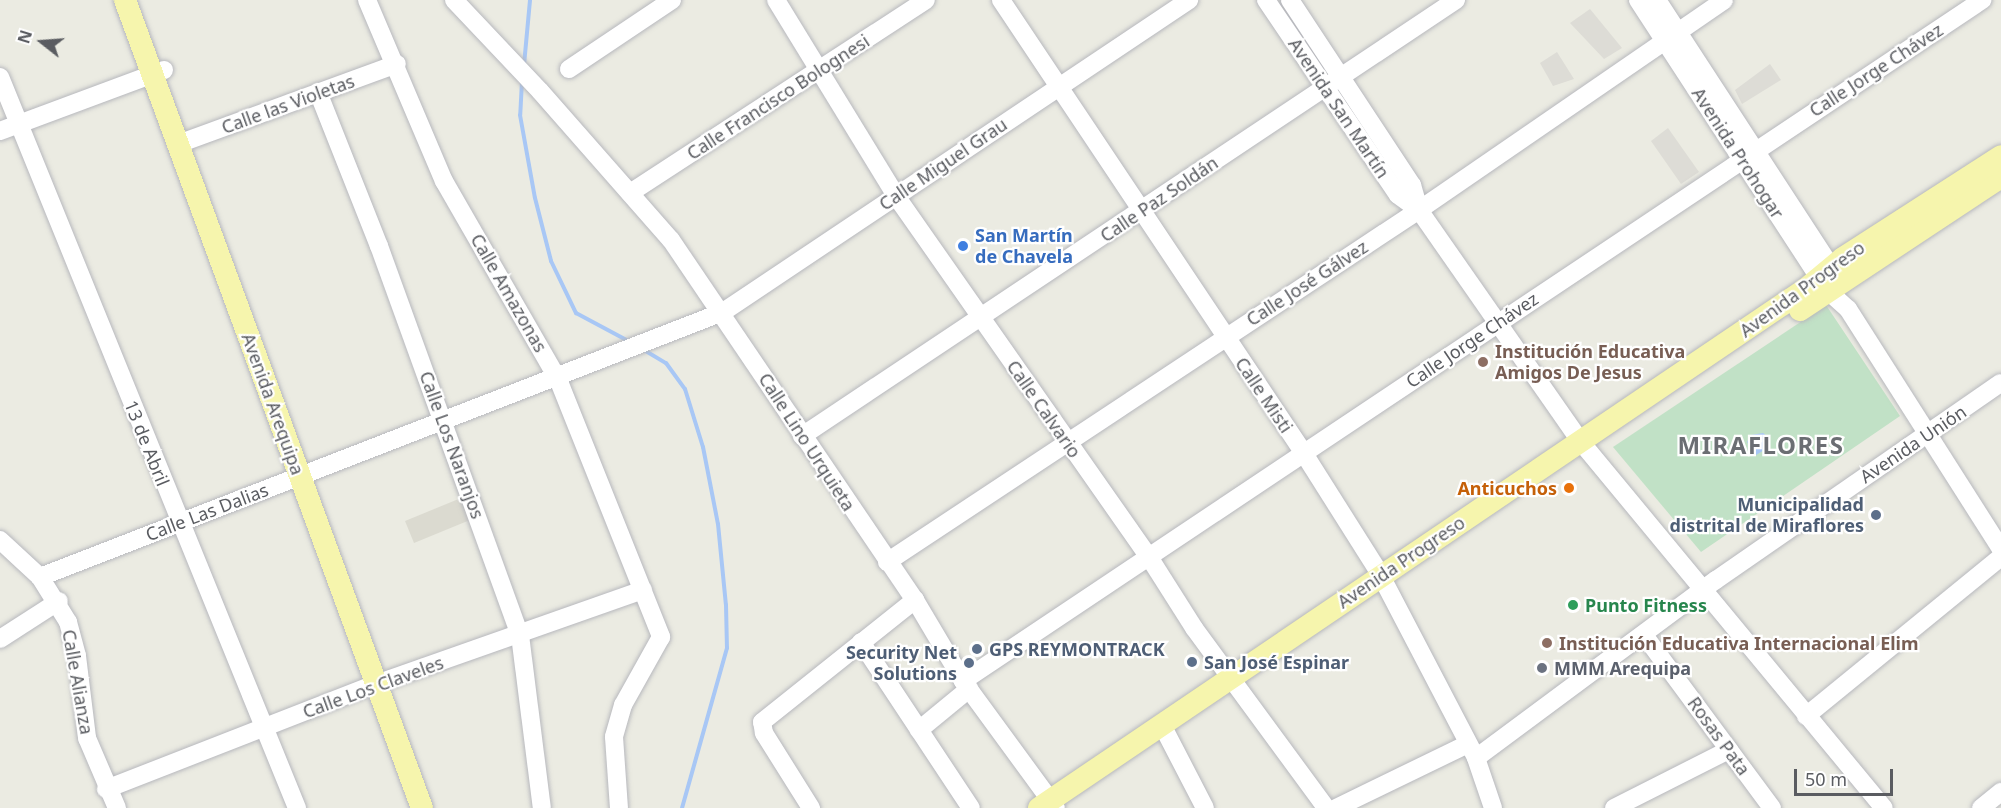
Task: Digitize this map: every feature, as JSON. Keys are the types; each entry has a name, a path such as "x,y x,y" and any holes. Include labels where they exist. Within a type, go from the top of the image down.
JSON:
{"main road":[{"name":"Avenida Arequipa","path":"125,0 158,73 382,682 434,808"},
{"name":"Avenida Arequipa","path":"138,0 158,73"},
{"name":"Avenida Progreso","path":"1832,284 2001,156"},
{"name":"Avenida Progreso","path":"1051,806 1164,728 1235,683 1383,580 1585,446 1832,284 2001,177"},
{"name":"Avenida Arequipa","path":"382,682 422,808"}],"street":[{"name":"Calle Amazonas","path":"367,0 397,64 444,182 558,379 661,637 623,705 614,737 619,808"},
{"name":"Calle Lino Urquieta","path":"454,0 538,89 671,240 723,312 802,436 915,600 966,685 1051,806"},
{"path":"569,69 672,0"},
{"name":"Calle Calvario","path":"776,0 896,196 979,318 1149,557 1194,628 1326,808"},
{"name":"Calle Francisco Bolognesi","path":"630,193 926,0"},
{"name":"Calle Misti","path":"1001,0 1303,452 1383,580 1471,751 1493,808"},
{"name":"Calle Miguel Grau","path":"576,370 723,312 1189,0"},
{"name":"Avenida San Martín","path":"1266,0 1324,89 1398,195 1419,210"},
{"name":"Avenida San Martín","path":"1290,0 1412,185 1419,210 1496,324 1585,446 1702,591 1884,808"},
{"name":"Calle Paz Soldán","path":"802,436 1456,0"},
{"name":"Avenida Prohogar","path":"1638,0 1672,35 2001,549"},
{"name":"Avenida Prohogar","path":"1658,0 1672,35"},
{"name":"Calle José Gálvez","path":"887,562 1419,210 1724,0"},
{"name":"Calle Jorge Chávez","path":"919,730 966,685 1149,557 1749,153 1982,0"},
{"name":"Calle las Violetas","path":"184,142 397,64"},
{"path":"9,128 158,73"},
{"name":"13 de Abril","path":"0,77 9,128 180,523 297,808"},
{"name":"Calle Los Naranjos","path":"318,93 444,421 520,635 542,808"},
{"name":"Calle Las Dalias","path":"40,577 558,379 576,370"},
{"name":"Avenida Unión","path":"1336,808 1471,751 1644,635 1702,591 2001,383"},
{"name":"Calle Alianza","path":"0,540 40,577 58,601 77,656 87,738 106,789 117,808"},
{"path":"1806,716 2001,557"},
{"name":"Calle Los Claveles","path":"106,789 382,682 643,590"},
{"path":"811,808 764,733 762,722 915,600"},
{"path":"0,639 58,601"},
{"name":"Rosas Pata","path":"1644,635 1772,808"},
{"path":"861,642 971,808"},
{"path":"1164,728 1205,808"},
{"path":"1614,808 1729,750"},
{"path":"1981,808 2001,792"}],"shaded area":[{"path":"1590,9 1622,48 1604,59 1570,23"},
{"path":"1557,52 1574,79 1553,86 1540,63"},
{"path":"1770,64 1781,80 1742,104 1735,90"},
{"path":"1668,128 1699,172 1681,184 1651,141"},
{"path":"461,498 470,520 414,543 405,521"}],"green space":[{"path":"1826,305 1900,416 1701,552 1613,447"}],"water":[{"path":"1763,433 1768,437 1766,449 1756,455 1747,442 1751,435"}],"waterway":[{"path":"524,65 530,0"},
{"path":"522,81 520,115 535,198 551,261 576,313 630,342"},
{"path":"644,350 666,363 685,389 703,447 718,524 726,605 727,648 682,808"}],"place":[{"name":"San Martín de Chavela","path":"963,246"},
{"name":"Institución Educativa Amigos De Jesus","path":"1483,362"},
{"name":"Anticuchos","path":"1569,488"},
{"name":"Municipalidad distrital de Miraflores","path":"1876,515"},
{"name":"Punto Fitness","path":"1573,605"},
{"name":"Institución Educativa Internacional Elim","path":"1547,643"},
{"name":"GPS REYMONTRACK","path":"977,649"},
{"name":"San José Espinar","path":"1192,662"},
{"name":"Security Net Solutions","path":"969,663"},
{"name":"MMM Arequipa","path":"1542,668"}],"district":[{"name":"MIRAFLORES","path":"1761,445"}]}
